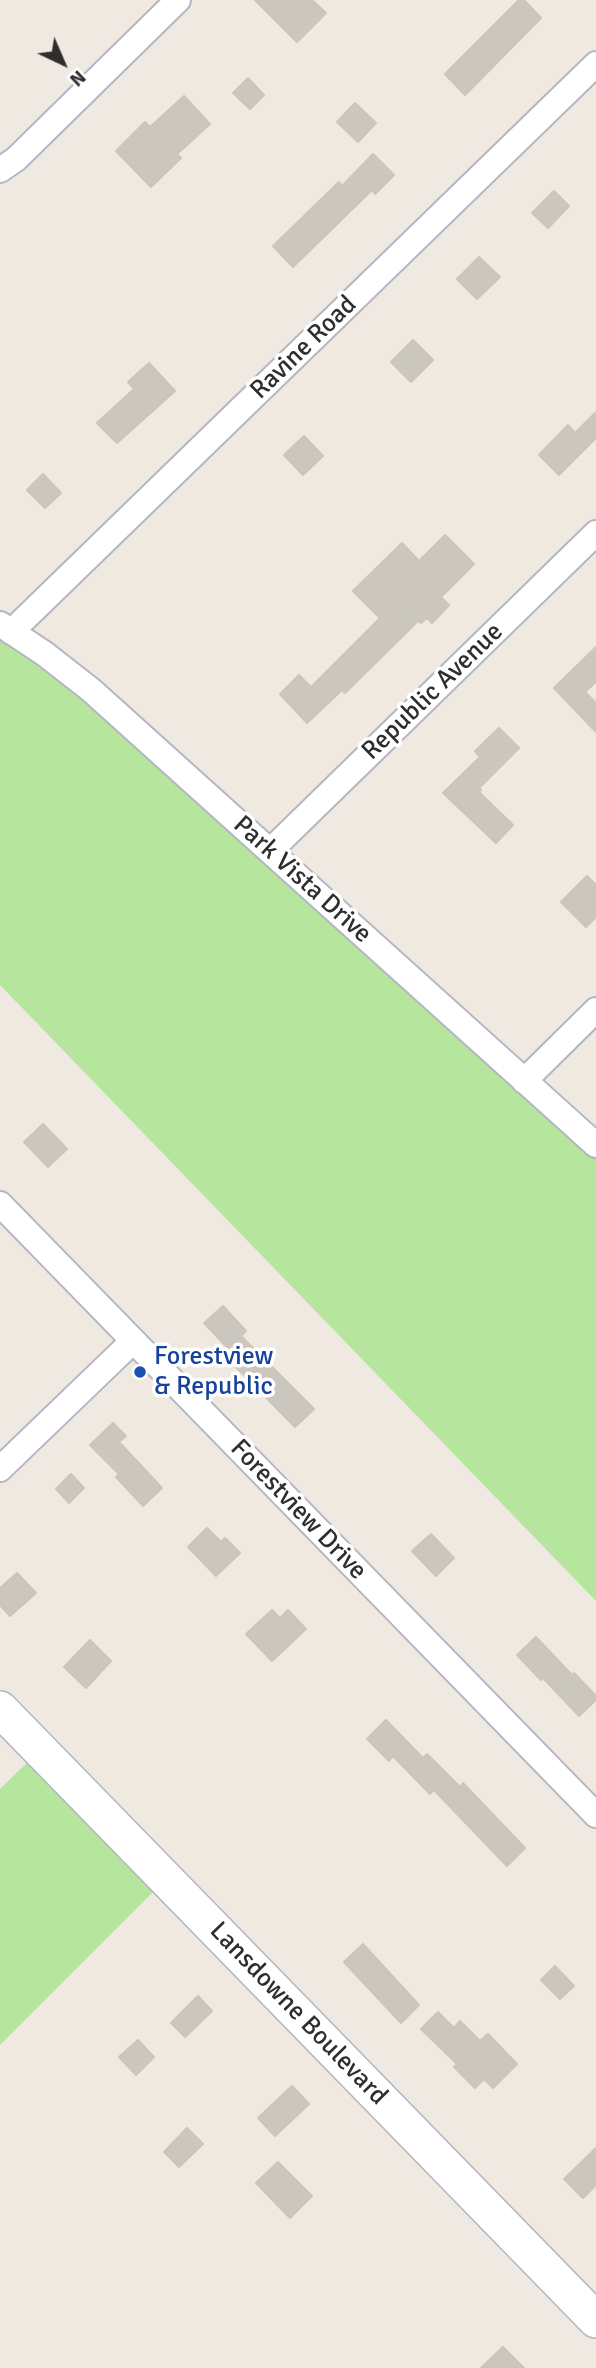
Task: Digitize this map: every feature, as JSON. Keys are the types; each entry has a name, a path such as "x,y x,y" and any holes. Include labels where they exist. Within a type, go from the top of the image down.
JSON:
{"street":[{"path":"0,170 16,159 178,0"},
{"name":"Ravine Road","path":"6,628 596,64"},
{"name":"Republic Avenue","path":"270,851 596,533"},
{"name":"Park Vista Drive","path":"6,628 91,690 596,1145"},
{"path":"524,1081 596,1010"},
{"name":"Forestview Drive","path":"0,1204 596,1815"},
{"path":"0,1469 133,1341"},
{"name":"Lansdowne Boulevard","path":"0,1709 596,2320"}],"green space":[{"path":"0,624 596,1145 596,1601 0,985"},
{"path":"40,1750 166,1879 0,2045 0,1789"}],"building":[{"path":"255,0 312,0 326,13 297,42"},
{"path":"519,0 524,0 541,18 465,95 445,74"},
{"path":"248,78 264,95 250,109 233,93"},
{"path":"184,96 210,124 177,154 181,158 151,187 116,151 145,122 150,127"},
{"path":"355,103 376,123 358,142 337,122"},
{"path":"373,154 394,175 375,194 372,190 293,267 273,246 339,182 342,186"},
{"path":"554,191 569,206 548,228 532,213"},
{"path":"479,257 500,277 477,299 457,279"},
{"path":"413,340 433,360 411,382 391,362"},
{"path":"149,363 175,391 117,443 97,423 134,389 128,382"},
{"path":"596,412 596,438 559,475 539,455 568,425 575,433"},
{"path":"304,436 323,456 303,475 284,455"},
{"path":"43,474 61,493 45,508 27,490"},
{"path":"445,535 474,564 441,597 449,605 432,623 427,618 421,623 418,621 345,693 342,690 307,723 280,694 299,675 311,687 380,618 353,591 402,543 419,561"},
{"path":"596,647 596,682 585,692 596,703 596,732 554,688"},
{"path":"499,728 519,748 479,788 479,792 513,825 496,843 443,793 480,757 475,751"},
{"path":"587,876 596,885 596,917 586,927 561,902"},
{"path":"43,1124 67,1149 48,1167 24,1142"},
{"path":"223,1306 246,1331 241,1336 314,1409 295,1427 236,1367 241,1362 204,1323"},
{"path":"113,1423 126,1436 119,1442 162,1488 143,1506 116,1477 119,1474 90,1445"},
{"path":"71,1474 84,1488 69,1503 56,1489"},
{"path":"207,1528 221,1542 225,1538 240,1553 216,1576 188,1547"},
{"path":"431,1534 454,1558 436,1576 412,1551"},
{"path":"17,1573 36,1593 10,1616 0,1605 0,1588"},
{"path":"272,1610 280,1618 288,1610 306,1629 272,1661 246,1634"},
{"path":"536,1637 596,1696 596,1700 579,1716 517,1655"},
{"path":"90,1640 111,1661 86,1688 64,1667"},
{"path":"386,1720 423,1758 427,1754 460,1787 463,1783 525,1848 507,1866 434,1790 430,1794 393,1756 389,1761 367,1739"},
{"path":"363,1944 419,2005 401,2023 344,1962"},
{"path":"555,1966 574,1986 560,1999 541,1980"},
{"path":"198,1996 212,2011 185,2037 171,2023"},
{"path":"438,2012 454,2028 460,2021 480,2041 488,2034 517,2064 493,2088 484,2079 475,2088 454,2067 457,2064 421,2029"},
{"path":"138,2040 154,2057 136,2075 119,2057"},
{"path":"292,2086 309,2104 275,2136 258,2118"},
{"path":"187,2128 203,2144 179,2167 164,2152"},
{"path":"596,2148 596,2185 583,2198 564,2179"},
{"path":"278,2162 312,2196 290,2218 256,2183"},
{"path":"503,2347 524,2368 481,2368"}],"place":[{"name":"Forestview & Republic","path":"140,1372"}]}
